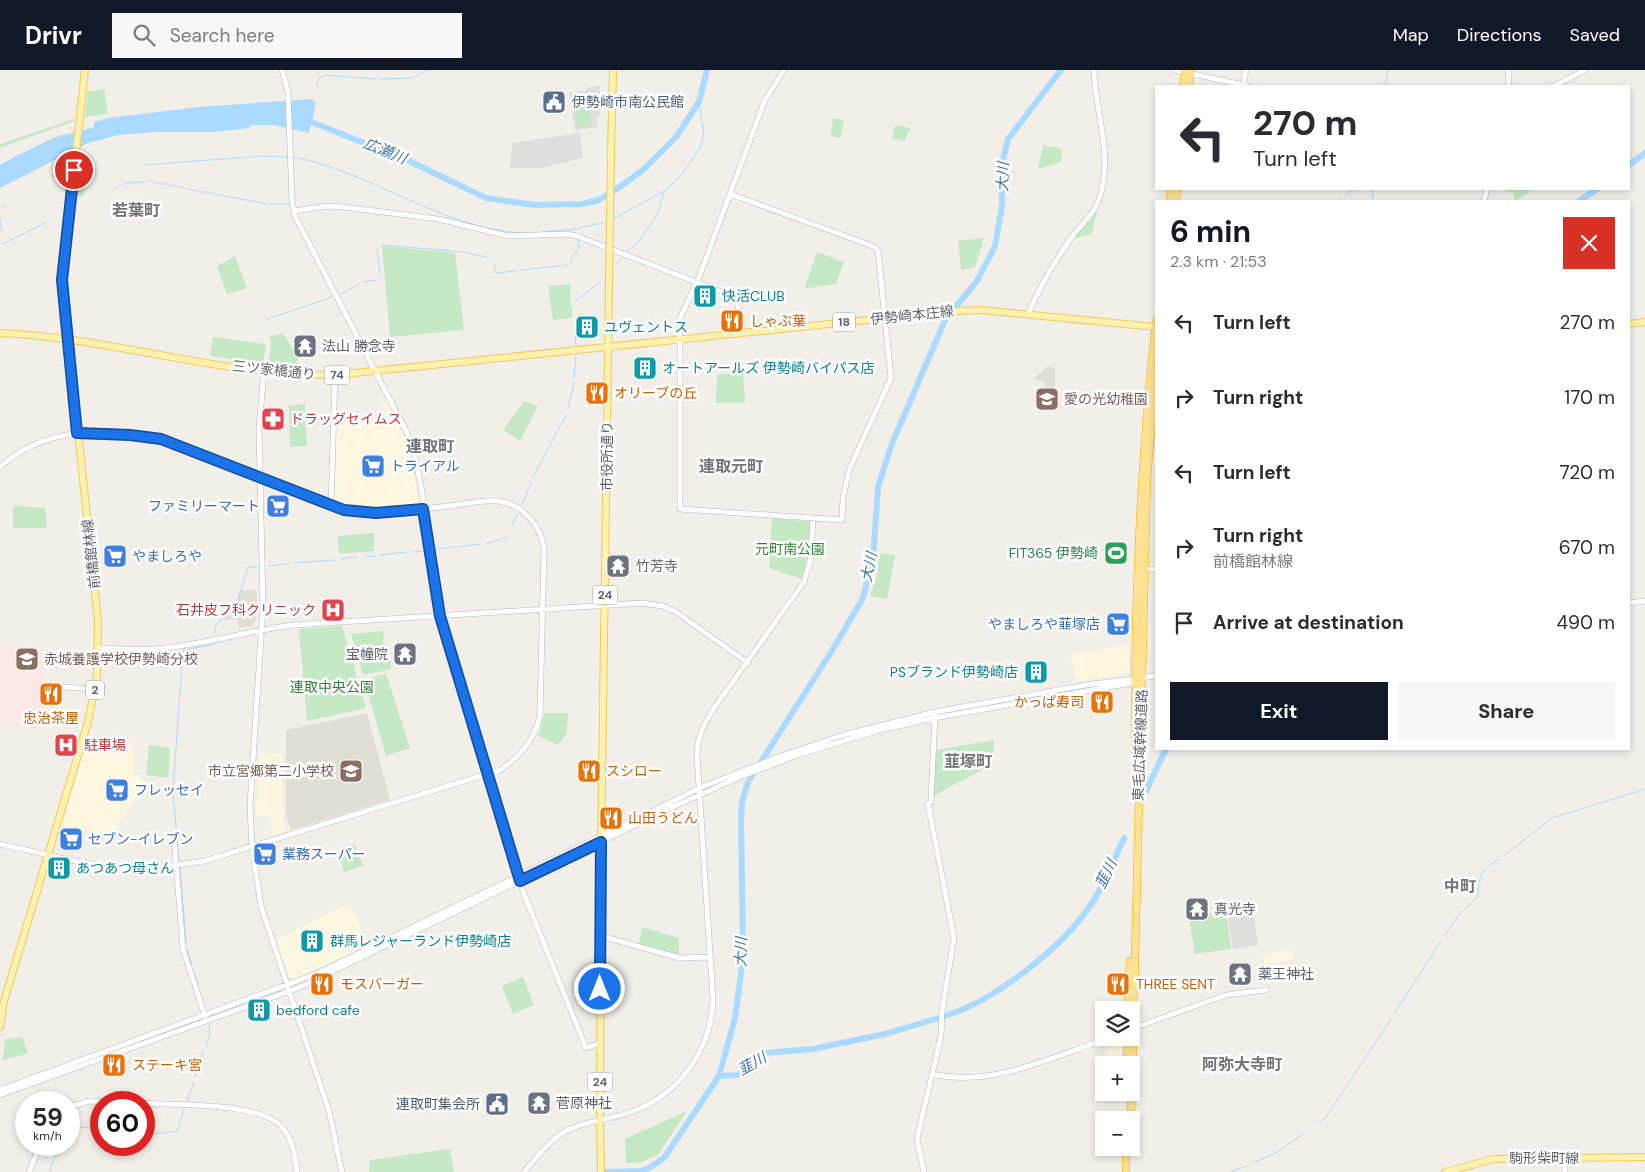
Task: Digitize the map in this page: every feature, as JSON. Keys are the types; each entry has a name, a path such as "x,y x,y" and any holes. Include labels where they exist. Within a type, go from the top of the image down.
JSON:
{"highway":[{"path":"1183,85 1188,72"},
{"path":"1188,72 1189,85"},
{"name":"東毛広域幹線道路","path":"1128,1001 1145,432 1155,337"},
{"name":"東毛広域幹線道路","path":"1141,569 1155,383"},
{"name":"東毛広域幹線道路","path":"1133,1001 1138,679"},
{"name":"東毛広域幹線道路","path":"1131,1111 1133,1046"},
{"path":"1126,1156 1126,1172"},
{"path":"1130,1156 1130,1172"}],"main road":[{"name":"前橋館林線","path":"0,1027 1,1009 84,737 95,689 99,648 67,341 62,273 85,70"},
{"name":"市役所通り","path":"601,839 613,70"},
{"name":"伊勢崎本庄線","path":"608,348 955,310 981,310 1155,327"},
{"path":"1630,324 1645,322"},
{"name":"三ツ家橋通り","path":"0,333 67,341 287,374 335,375 376,372 608,348"},
{"name":"24","path":"601,839 601,1170"},
{"name":"駒形柴町線","path":"1445,1172 1494,1159 1645,1157"}],"street":[{"path":"282,70 288,94 294,211 410,440 417,468 440,616 519,879 586,1048 600,1043"},
{"path":"730,194 875,247 878,251 891,378 849,470 843,498 842,520 680,510 680,318 697,282 765,100 784,70"},
{"path":"1028,315 1066,245 1095,209 1101,196 1105,170 1105,140 1094,70"},
{"path":"1175,70 1242,85"},
{"path":"1246,70 1246,85"},
{"path":"1508,70 1509,85"},
{"path":"1556,85 1585,70"},
{"path":"294,211 343,207 438,219 508,236 570,234 738,299 742,333"},
{"path":"264,370 259,429 263,588 250,806 252,846 261,906 329,1111 342,1172"},
{"path":"331,507 335,375"},
{"path":"0,467 13,456 38,442 77,433 130,435 161,439 331,507 357,512 423,509 491,501 507,504 522,511 538,528 543,542 543,609 539,720 529,743 504,768 488,775 204,861 176,866 145,868 110,867 0,844"},
{"path":"524,1172 556,1137 574,1128 634,1111 659,1098 675,1085 691,1066 707,1034 713,1010 697,753 701,730 806,578 811,557 814,518"},
{"path":"1141,569 1155,569"},
{"path":"1630,603 1645,601"},
{"path":"99,648 156,649 197,643 261,629 641,603 668,608 686,618 748,663"},
{"path":"0,1095 288,988 519,879 700,788 765,762 844,735 935,715 1155,676"},
{"path":"47,686 95,689"},
{"path":"601,839 760,769 844,740 935,715"},
{"path":"924,1172 917,1139 941,1036 954,938 930,803 935,715"},
{"path":"174,838 183,949 205,1016"},
{"path":"601,936 680,958 711,956"},
{"path":"0,1090 288,988"},
{"path":"1140,1026 1226,995 1266,990"},
{"path":"932,1074 966,1078 998,1075 1095,1043"},
{"path":"155,1104 243,1109 269,1117 280,1125 290,1139 294,1149 297,1172"},
{"path":"29,1172 36,1156"},
{"path":"1564,1158 1564,1172"}],"shaded area":[{"path":"600,85 600,116 596,118 598,127 575,131 569,93 586,91 587,88"},
{"path":"580,133 583,158 541,168 510,168 512,143"},
{"path":"1048,366 1055,368 1055,411 1036,401 1046,384 1034,378"},
{"path":"388,401 411,455 418,502 416,505 381,509 335,502 336,420 383,418 383,402"},
{"path":"241,590 257,590 257,604 235,604"},
{"path":"232,608 256,608 256,621 252,626 239,628 237,620 222,620"},
{"path":"1129,645 1129,669 1126,674 1075,681 1071,657 1074,654"},
{"path":"0,647 47,649 42,728 0,726"},
{"path":"367,713 390,800 291,830 286,815 286,730"},
{"name":"駐車場","path":"58,734 78,738 73,754 66,752 64,759 52,756"},
{"path":"88,739 131,743 130,751 135,751 135,775 142,775 140,789 115,831 110,828 106,836 62,825"},
{"path":"259,753 282,754 283,817 287,831 272,836 271,816 256,816"},
{"path":"1252,899 1258,945 1233,949 1226,905"},
{"path":"349,903 369,945 294,979 290,977 277,940"},
{"path":"1292,950 1293,960 1264,964 1263,954"},
{"path":"1106,1046 1122,1046 1122,1056 1105,1056"}],"green space":[{"path":"104,89 108,114 85,117 87,92"},
{"path":"587,93 592,125 577,127 572,95"},
{"path":"833,118 844,120 840,138 831,136"},
{"path":"74,119 74,121 0,148 0,144"},
{"path":"895,125 911,128 904,141 892,139"},
{"path":"1043,145 1062,149 1061,162 1038,169"},
{"path":"78,175 86,175 87,181 81,183 84,195 76,199"},
{"path":"1502,190 1532,190 1517,200 1514,200 1514,193"},
{"path":"1097,210 1092,234 1073,239"},
{"path":"984,238 975,267 961,270 958,241"},
{"path":"382,246 455,253 464,330 390,337"},
{"path":"817,252 844,262 836,284 806,288 805,286"},
{"path":"235,256 247,288 227,294 217,266"},
{"path":"570,284 571,318 553,320 548,286"},
{"path":"283,333 298,357 296,370 268,367 271,343 269,337"},
{"path":"213,337 266,344 263,364 210,356"},
{"path":"743,372 745,403 716,403 717,375"},
{"path":"524,401 538,406 520,441 503,430"},
{"path":"305,404 307,446 290,447 289,406"},
{"path":"13,506 45,508 47,528 13,528"},
{"name":"元町南公園","path":"772,518 811,522 809,553 802,579 769,568"},
{"path":"374,533 374,551 339,554 338,536"},
{"path":"879,553 895,555 887,599 870,596 877,575"},
{"name":"連取中央公園","path":"342,626 366,708 307,721 299,629"},
{"path":"384,631 383,642 389,648 391,669 363,675 351,634"},
{"path":"386,674 410,748 386,756 364,679"},
{"path":"545,713 568,713 567,733 558,745 538,736"},
{"path":"994,740 993,764 933,796 936,750"},
{"path":"149,745 170,748 168,778 146,775"},
{"path":"355,844 363,866 344,872 338,850"},
{"path":"1226,910 1231,949 1195,954 1189,918"},
{"path":"642,927 679,938 679,955 639,944"},
{"path":"523,977 534,1005 513,1014 502,986"},
{"path":"22,1037 28,1053 3,1060 5,1039"},
{"path":"687,1111 658,1155 639,1163 626,1163 625,1139"},
{"path":"450,1149 454,1172 369,1172 370,1160"}],"water":[{"path":"311,99 316,103 309,133 273,125 251,125 249,128 213,132 155,132 118,135 88,143 0,188 0,165 54,138 94,127 94,122 108,118 199,107"}],"waterway":[{"path":"380,79 412,78 427,70"},
{"name":"広瀬川","path":"304,119 407,160 486,198 535,205 582,204 599,200 624,184 644,169 676,137 699,102 707,70"},
{"name":"大川","path":"605,1172 641,1171 664,1158 719,1076 735,1018 743,958 741,817 742,802 748,782 833,649 863,598 873,559 878,487 891,446 945,320 977,281 995,246 1002,206 1002,164 1008,139 1061,70"},
{"path":"1385,85 1388,70"},
{"path":"317,85 319,78 325,75 376,79"},
{"path":"627,251 638,243 658,213 664,191 680,177 700,148 704,134 699,102"},
{"name":"韮川","path":"1630,164 1645,153"},
{"path":"145,165 262,156 289,157"},
{"path":"293,157 322,164 351,175 464,222 493,229 523,233"},
{"path":"149,181 185,188"},
{"path":"115,189 125,183 144,182"},
{"path":"188,189 267,204"},
{"path":"1345,196 1353,190"},
{"path":"1372,190 1373,200"},
{"name":"韮川","path":"1580,200 1596,190"},
{"path":"613,219 664,191"},
{"path":"270,204 290,204"},
{"path":"0,208 4,206"},
{"path":"0,220 2,232"},
{"path":"578,230 578,228 607,222"},
{"path":"3,244 45,223"},
{"path":"542,232 576,229"},
{"path":"571,264 571,259 579,248 578,240"},
{"path":"382,245 464,252 486,257"},
{"path":"377,249 380,274"},
{"path":"617,264 623,257"},
{"path":"494,265 496,273 515,271"},
{"path":"521,270 568,265"},
{"path":"364,282 376,280"},
{"path":"576,301 600,282"},
{"path":"341,294 359,284"},
{"path":"265,320 332,297"},
{"path":"571,308 572,317"},
{"path":"575,337 576,346"},
{"path":"574,377 576,356"},
{"path":"568,409 574,383"},
{"path":"533,477 566,415"},
{"path":"522,504 531,483"},
{"path":"512,526 518,513"},
{"path":"486,544 507,537"},
{"path":"459,547 480,544"},
{"path":"436,549 456,547"},
{"path":"413,552 424,551"},
{"path":"380,555 407,552"},
{"path":"365,557 375,556"},
{"path":"341,559 357,557"},
{"path":"294,563 334,560"},
{"path":"268,566 288,564"},
{"path":"215,633 215,627 238,599 248,567 257,567"},
{"path":"179,863 173,790 183,650 217,644"},
{"name":"韮川","path":"1145,793 1166,750"},
{"path":"1505,855 1552,818 1645,789"},
{"name":"韮川","path":"944,1016 964,1009 1005,985 1046,954 1064,937 1080,920 1097,895 1124,838"},
{"path":"1445,935 1458,916 1478,896 1482,874 1489,866 1500,859"},
{"path":"180,867 186,943"},
{"path":"1394,1014 1441,941"},
{"path":"187,950 192,965"},
{"path":"195,974 198,985"},
{"name":"韮川","path":"719,1076 738,1075 765,1053 813,1049 885,1034 942,1017"},
{"path":"1319,1123 1326,1117 1391,1019"},
{"path":"206,1045 210,1033 209,1024"},
{"path":"195,1076 203,1052"},
{"path":"187,1102 194,1082"},
{"path":"155,1134 177,1131 184,1110"},
{"path":"80,1127 90,1128"},
{"path":"1253,1163 1276,1153 1303,1134"},
{"path":"49,1172 56,1156"},
{"path":"1230,1172 1249,1165"}],"place":[{"name":"伊勢崎市南公民館","path":"554,102"},
{"name":"快活CLUB","path":"705,296"},
{"name":"しゃぶ葉","path":"732,321"},
{"name":"ユヴェントス","path":"587,327"},
{"name":"法山 勝念寺","path":"305,346"},
{"name":"オートアールズ 伊勢崎バイパス店","path":"645,368"},
{"name":"オリーブの丘","path":"597,393"},
{"name":"愛の光幼稚園","path":"1047,399"},
{"name":"ドラッグセイムス","path":"273,419"},
{"name":"トライアル","path":"373,466"},
{"name":"ファミリーマート","path":"278,506"},
{"name":"FIT365 伊勢崎","path":"1116,553"},
{"name":"やましろや","path":"115,556"},
{"name":"竹芳寺","path":"618,566"},
{"name":"石井皮フ科クリニック","path":"333,610"},
{"name":"やましろや韮塚店","path":"1118,624"},
{"name":"宝幢院","path":"405,654"},
{"name":"赤城養護学校伊勢崎分校","path":"27,659"},
{"name":"PSブランド伊勢崎店","path":"1036,672"},
{"name":"忠治茶屋","path":"51,694"},
{"name":"かっぱ寿司","path":"1102,702"},
{"name":"駐車場","path":"66,745"},
{"name":"市立宮郷第二小学校","path":"351,771"},
{"name":"スシロー","path":"589,771"},
{"name":"フレッセイ","path":"117,790"},
{"name":"山田うどん","path":"611,818"},
{"name":"セブン-イレブン","path":"71,839"},
{"name":"業務スーパー","path":"265,854"},
{"name":"あつあつ母さん","path":"59,868"},
{"name":"真光寺","path":"1197,909"},
{"name":"群馬レジャーランド伊勢崎店","path":"312,941"},
{"name":"薬王神社","path":"1240,974"},
{"name":"モスバーガー","path":"322,984"},
{"name":"THREE SENT","path":"1118,984"},
{"name":"bedford cafe","path":"259,1010"},
{"name":"ステーキ宮","path":"114,1065"},
{"name":"菅原神社","path":"539,1103"},
{"name":"連取町集会所","path":"497,1104"}],"district":[{"name":"若葉町","path":"136,210"},
{"name":"連取町","path":"430,446"},
{"name":"連取元町","path":"731,466"},
{"name":"韮塚町","path":"968,761"},
{"name":"中町","path":"1460,886"},
{"name":"阿弥大寺町","path":"1242,1064"}],"route":[{"path":"74,170 62,280 77,433 130,435 161,439 331,507 344,510 376,513 423,509 440,616 520,881 601,842 600,989"}]}
